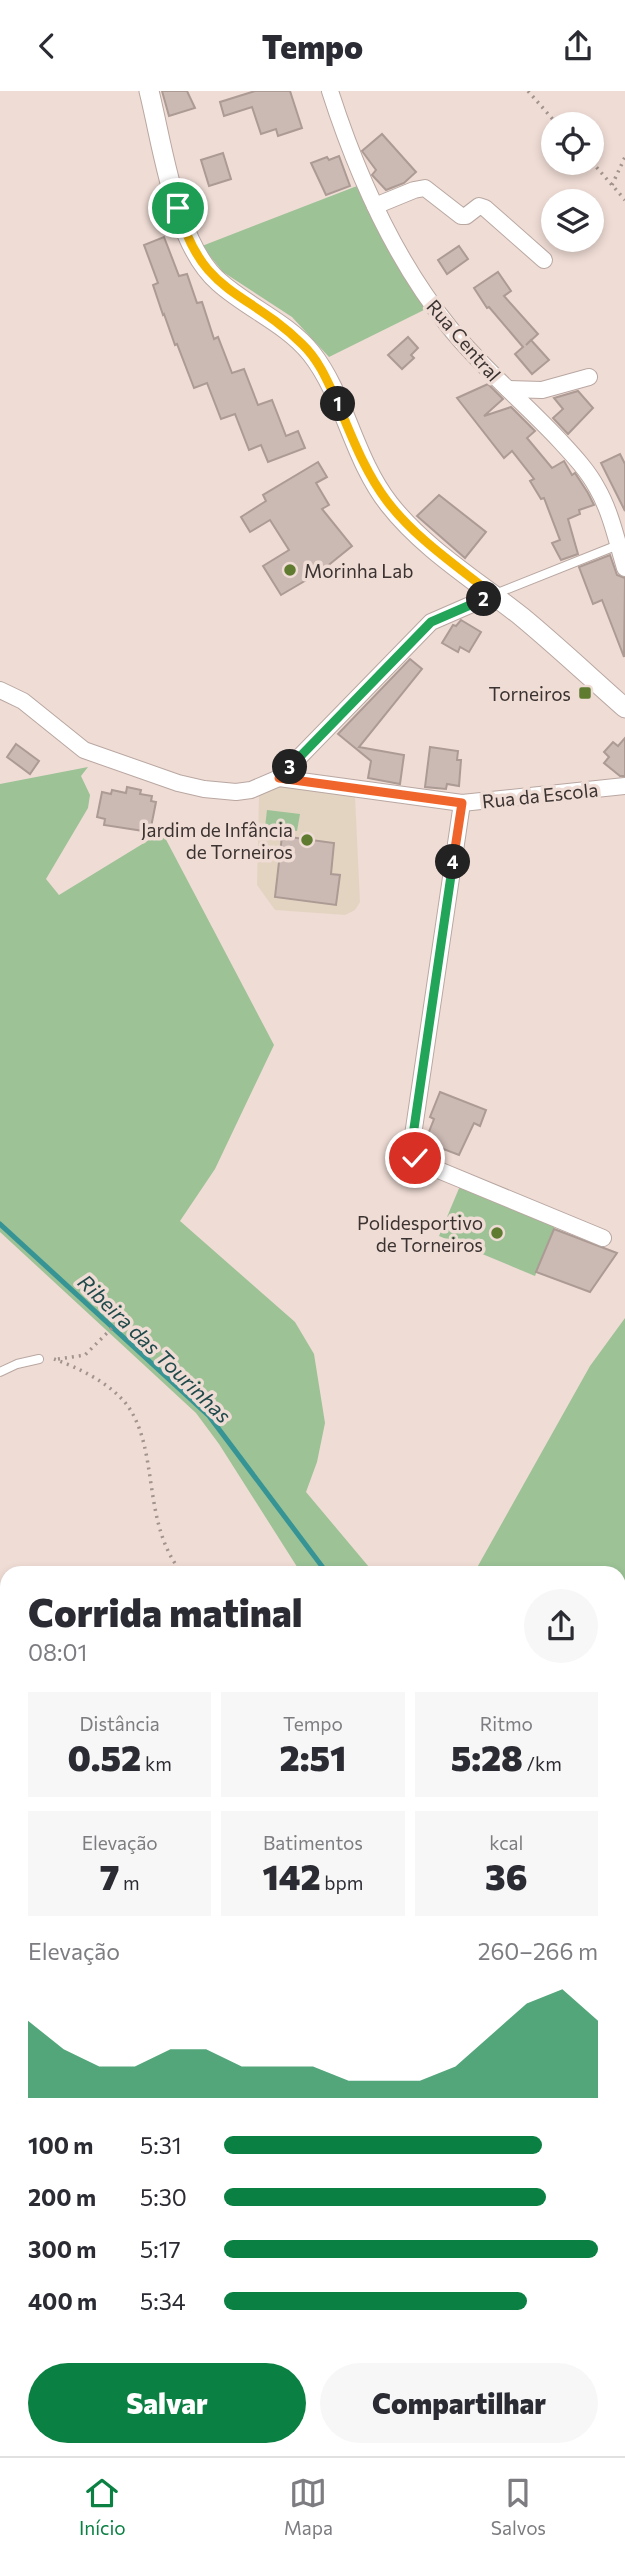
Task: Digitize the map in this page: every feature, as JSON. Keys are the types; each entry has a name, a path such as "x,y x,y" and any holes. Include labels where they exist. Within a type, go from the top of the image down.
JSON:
{"street":[{"path":"149,91 181,219 200,261 229,291 308,349 324,374 364,464 387,501 415,531 525,619 625,708"},
{"name":"Rua Central","path":"330,91 354,158 405,263 434,308 471,352 540,419 594,482 606,506 622,555"},
{"path":"375,206 425,188 461,216 466,216 479,207 485,208 544,260"},
{"path":"508,389 542,390 589,377"},
{"path":"0,690 23,701 84,750 178,783 204,789 236,792 251,790 279,778 431,622 493,595"},
{"name":"Rua da Escola","path":"279,778 462,803 625,786"},
{"path":"462,803 412,1142 413,1155 424,1164 603,1238"}],"lane":[{"path":"493,595 622,555"},
{"path":"0,1372 38,1359"}],"path":[{"path":"528,91 546,112"},
{"path":"612,185 625,157"},
{"path":"603,175 625,200"},
{"path":"38,1359 75,1358 85,1355 118,1322"},
{"path":"54,1359 89,1375 127,1405 141,1440 158,1527 166,1548 178,1566"}],"shaded area":[{"name":"Jardim de Infância de Torneiros","path":"278,786 355,796 360,902 355,910 345,915 275,910 257,885 259,793"}],"green space":[{"path":"357,186 370,214 428,308 329,357 292,317 223,272 202,246"},
{"path":"88,767 81,776 90,795 88,808 46,879 59,895 162,832 274,1045 215,1169 180,1221 295,1322 314,1354 325,1423 317,1462 306,1492 368,1566 297,1566 219,1444 196,1413 0,1232 0,784"},
{"path":"267,810 300,814 297,831 265,827"},
{"name":"Polidesportivo de Torneiros","path":"460,1186 555,1225 535,1276 439,1236"},
{"path":"625,1318 625,1566 478,1566 590,1366"}],"building":[{"path":"162,91 187,91 195,108 169,116"},
{"path":"255,91 290,91 302,128 278,136 276,129 261,134 252,107 224,116 220,102"},
{"path":"382,134 416,172 404,183 386,190 372,175 376,170 362,151"},
{"path":"223,153 231,179 209,186 201,160"},
{"path":"339,156 350,186 326,195 311,163"},
{"path":"164,237 179,276 187,274 197,303 202,302 214,339 218,337 232,373 244,369 258,405 272,400 286,436 298,431 305,448 268,462 261,445 249,450 235,414 221,419 207,383 194,388 163,315 153,285 158,283 144,245"},
{"path":"459,246 468,259 447,274 438,260"},
{"path":"498,272 511,291 504,296 538,334 531,340 549,360 532,374 515,354 523,347 489,307 487,308 474,288"},
{"path":"408,337 418,348 411,355 414,358 402,369 388,355"},
{"path":"488,384 503,399 484,416 511,407 535,431 527,438 552,468 564,461 588,493 594,505 579,510 580,514 568,519 578,554 561,560 552,543 560,540 544,498 541,499 530,481 534,479 512,451 504,458 457,398"},
{"path":"578,391 593,408 568,434 553,418 563,409 554,398"},
{"path":"620,454 625,464 625,511 601,463"},
{"path":"318,462 327,477 316,483 329,505 322,509 352,546 320,572 281,595 263,566 289,550 270,520 250,532 241,517 266,501 263,495"},
{"path":"439,495 486,532 465,558 417,516"},
{"path":"610,555 617,575 625,578 624,657 602,600 593,604 579,567"},
{"path":"461,620 481,632 469,652 460,647 458,652 442,643 453,625 456,626"},
{"path":"410,659 422,669 359,747 404,755 400,784 368,778 371,761 338,734"},
{"path":"625,738 625,776 620,776 604,763 609,757 604,752 613,742 618,746"},
{"path":"16,744 39,761 30,774 7,757"},
{"path":"430,747 458,751 457,760 461,760 459,786 447,784 446,789 425,787"},
{"path":"127,787 141,790 140,794 152,796 151,801 156,802 150,832 104,825 105,819 97,817 102,792 111,794 112,790 126,793"},
{"path":"282,836 334,843 331,874 340,875 336,905 275,897"},
{"path":"440,1092 486,1110 480,1126 474,1123 459,1155 425,1142 434,1119 430,1117"},
{"path":"554,1229 617,1253 590,1292 536,1272"}],"waterway":[{"name":"Ribeira das Tourinhas","path":"0,1224 209,1416 322,1566"}],"place":[{"name":"Morinha Lab","path":"290,570"},
{"name":"Torneiros","path":"585,693"},
{"name":"Jardim de Infância de Torneiros","path":"307,840"},
{"name":"Polidesportivo de Torneiros","path":"497,1233"}],"route":[{"path":"178,208 191,246 210,274 229,291 302,343 318,363 369,474 393,509 429,544 493,595 442,616 419,632 279,778 462,803 412,1142 415,1158"}]}
